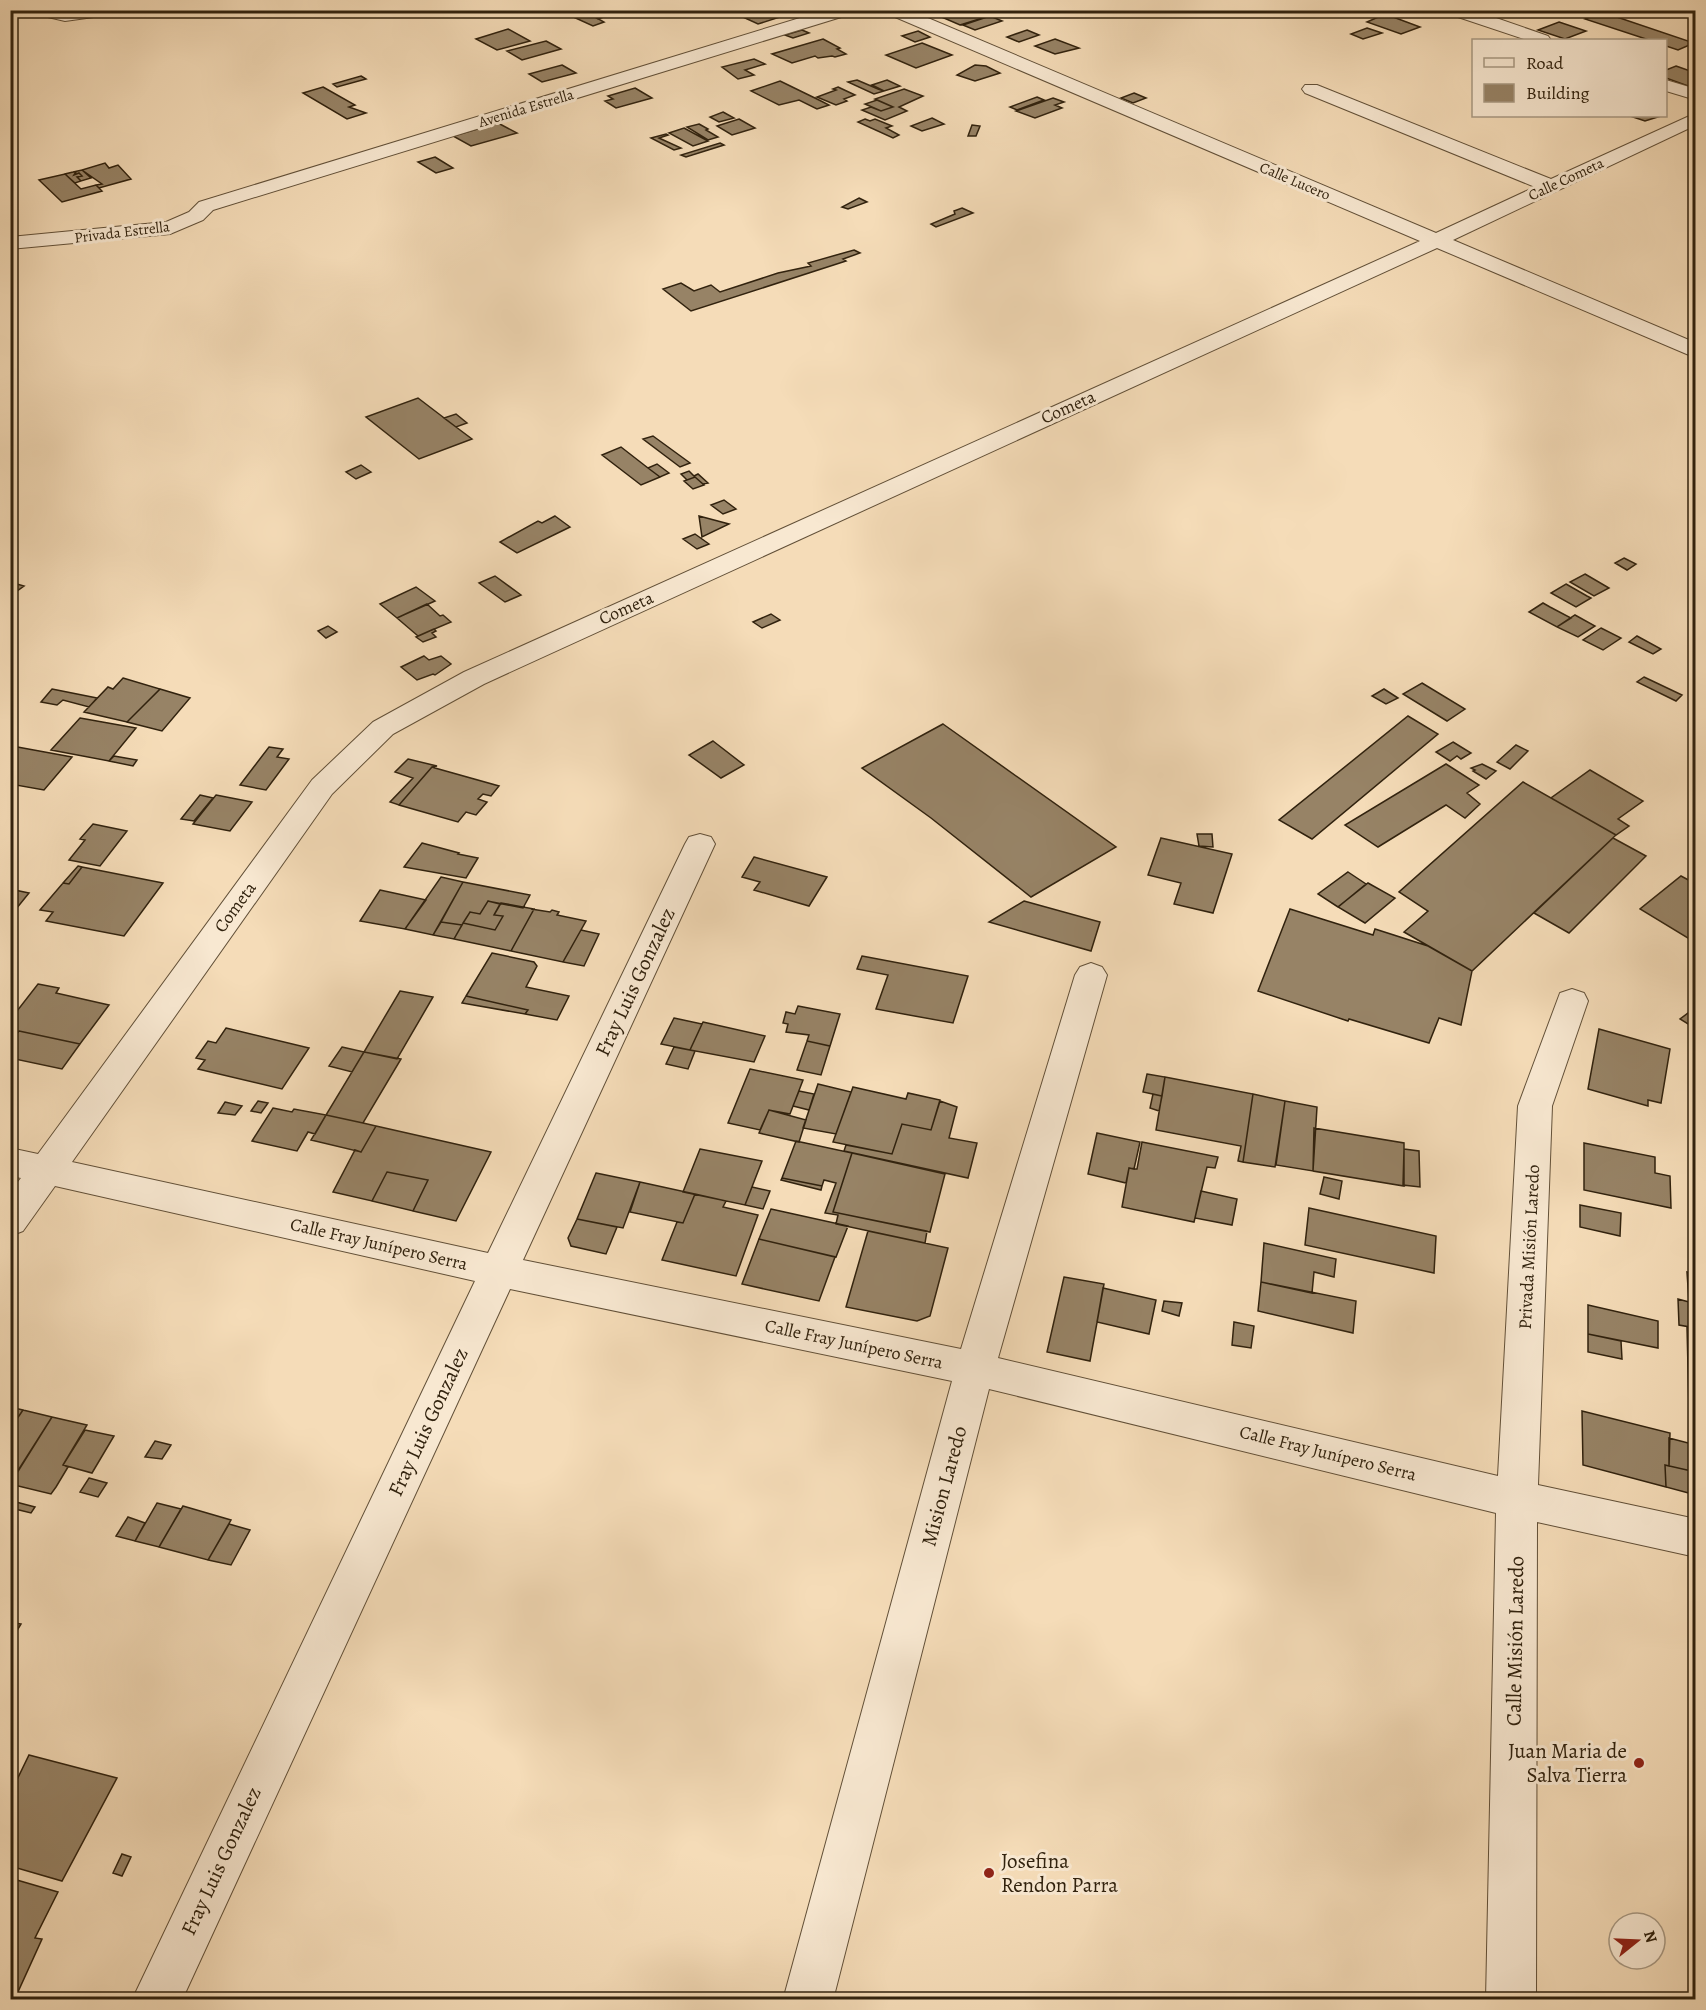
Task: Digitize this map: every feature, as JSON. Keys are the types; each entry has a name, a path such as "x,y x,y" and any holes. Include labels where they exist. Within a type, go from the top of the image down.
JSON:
{"street":[{"path":"10,13 16,10"},
{"path":"40,10 65,16 108,10"},
{"name":"Avenida Estrella","path":"206,206 845,10"},
{"name":"Calle Lucero","path":"894,10 1695,351"},
{"path":"1464,13 1539,39"},
{"path":"1667,86 1695,95"},
{"path":"1311,89 1551,186"},
{"name":"Calle Cometa","path":"1436,241 1695,118"},
{"name":"Privada Estrella","path":"21,243 170,228 196,216 206,206"},
{"name":"Cometa","path":"10,1221 322,787 382,728 474,678 1436,241"},
{"name":"Fray Luis Gonzalez","path":"156,2000 700,844"},
{"name":"Mision Laredo","path":"808,2000 975,1369 1091,975"},
{"name":"Privada Misión Laredo","path":"1517,1499 1535,1106 1572,1001"},
{"name":"Calle Fray Junípero Serra","path":"10,1162 499,1271 975,1369 1517,1499 1695,1538"},
{"name":"Calle Misión Laredo","path":"1511,2000 1517,1499"}],"building":[{"path":"558,10 599,10 588,13 604,22 593,26"},
{"path":"610,10 616,13 598,19 588,13"},
{"path":"967,10 977,10 989,16 960,25 944,18"},
{"path":"761,11 777,18 758,24 743,17"},
{"path":"1602,12 1694,43 1678,50 1667,46 1667,39 1646,39 1585,19"},
{"path":"1385,14 1420,27 1401,34 1367,22"},
{"path":"990,16 1002,21 975,30 963,25"},
{"path":"1559,22 1586,31 1565,39 1538,30"},
{"path":"1367,28 1382,33 1363,39 1351,34"},
{"path":"508,29 530,41 497,50 476,39"},
{"path":"802,30 809,33 793,38 785,35"},
{"path":"1027,30 1039,35 1019,42 1007,37"},
{"path":"918,31 930,37 915,42 902,36"},
{"path":"823,39 846,54 835,57 818,58 815,56 792,63 772,54"},
{"path":"1055,39 1079,48 1055,54 1035,46"},
{"path":"546,41 561,49 522,60 507,51"},
{"path":"922,43 952,55 916,68 886,55"},
{"path":"754,59 765,64 745,70 754,75 738,79 722,67"},
{"path":"562,65 576,73 542,82 529,74"},
{"path":"975,65 986,66 1000,73 975,81 957,75"},
{"path":"1676,66 1696,73 1696,82 1688,86 1667,78 1667,70"},
{"path":"361,76 366,79 337,87 333,84"},
{"path":"857,80 884,91 874,94 848,82"},
{"path":"887,80 900,86 884,91 872,85"},
{"path":"780,81 829,105 817,109 799,100 779,105 751,91"},
{"path":"323,87 355,105 349,107 366,113 347,119 303,93"},
{"path":"838,87 855,95 836,105 817,97 836,90 833,89"},
{"path":"635,88 652,98 616,108 605,101 613,99 608,96"},
{"path":"904,89 923,96 899,107 907,111 885,120 862,110 871,107 881,111 893,107 875,99"},
{"path":"1134,93 1146,98 1133,103 1121,98"},
{"path":"1037,97 1044,100 1017,110 1010,107"},
{"path":"1053,98 1064,102 1055,105 1062,108 1035,118 1016,111"},
{"path":"877,100 893,107 881,111 865,104"},
{"path":"723,112 734,118 719,122 710,117"},
{"path":"1633,117 1658,117 1645,121"},
{"path":"932,118 944,124 922,131 911,126"},
{"path":"739,119 755,128 732,135 717,126"},
{"path":"865,119 870,121 875,119 892,126 886,128 899,135 893,138 858,122"},
{"path":"498,123 517,133 471,146 453,136"},
{"path":"699,124 718,137 708,140 687,127"},
{"path":"972,125 980,126 976,136 968,136"},
{"path":"684,128 708,141 693,146 669,133"},
{"path":"668,135 659,138 681,148 674,150 651,138"},
{"path":"720,143 724,145 686,157 681,155"},
{"path":"435,157 453,168 436,173 418,162"},
{"path":"105,163 109,168 118,165 131,179 99,188 96,185 102,184 82,170"},
{"path":"82,170 91,178 81,181 77,177 82,176 79,173 74,175 76,172 73,172"},
{"path":"76,172 74,175 79,173 82,176 77,177 81,181 75,183 65,174"},
{"path":"65,174 81,189 96,185 102,191 62,202 39,180"},
{"path":"859,198 867,202 848,209 842,207"},
{"path":"962,208 973,213 936,227 931,224 955,214 954,211"},
{"path":"854,250 860,253 843,259 846,261 691,311 663,289 681,283 694,291 711,285 720,292 778,273 811,266 808,263"},
{"path":"418,398 472,439 419,459 366,417"},
{"path":"456,414 467,423 456,427 444,418"},
{"path":"653,436 690,463 680,467 643,439"},
{"path":"621,447 660,477 641,485 602,455"},
{"path":"657,464 669,473 660,477 648,468"},
{"path":"361,465 371,472 356,479 346,472"},
{"path":"689,471 694,476 698,474 708,483 703,484 695,477 687,480 681,474"},
{"path":"695,477 704,485 693,489 684,481"},
{"path":"724,500 736,509 723,514 711,505"},
{"path":"555,516 570,527 517,553 500,542 538,521 542,523"},
{"path":"699,516 729,524 702,537"},
{"path":"695,534 709,544 697,549 683,539"},
{"path":"1624,558 1636,564 1627,570 1615,563"},
{"path":"1585,574 1609,588 1594,596 1570,582"},
{"path":"495,576 521,595 505,602 479,583"},
{"path":"10,582 24,586 10,596"},
{"path":"1566,584 1591,598 1576,607 1551,593"},
{"path":"416,587 435,601 397,618 380,604"},
{"path":"1543,603 1571,618 1557,627 1529,612"},
{"path":"427,604 451,622 418,636 397,618"},
{"path":"771,614 780,620 762,628 753,622"},
{"path":"1575,615 1595,626 1578,637 1557,627"},
{"path":"328,626 337,632 326,638 318,631"},
{"path":"1601,628 1621,638 1603,650 1583,640"},
{"path":"434,629 436,631 432,633 436,637 423,642 416,637"},
{"path":"1637,636 1661,649 1653,654 1629,642"},
{"path":"424,656 429,660 441,656 451,664 435,675 417,680 401,667"},
{"path":"1644,677 1682,695 1676,701 1637,682"},
{"path":"123,678 160,689 127,722 84,712 108,687 113,689"},
{"path":"1422,683 1465,709 1447,721 1403,694"},
{"path":"52,689 97,698 89,707 63,700 57,705 41,702"},
{"path":"160,689 190,698 162,731 127,722"},
{"path":"1384,689 1398,698 1386,704 1372,696"},
{"path":"1408,716 1438,734 1312,839 1279,820"},
{"path":"80,718 136,728 109,761 51,750"},
{"path":"943,724 1116,847 1031,897 931,818 862,768"},
{"path":"713,741 744,765 721,778 689,755"},
{"path":"1453,742 1471,753 1461,759 1457,756 1450,761 1436,752"},
{"path":"1516,745 1528,751 1510,769 1497,762"},
{"path":"12,746 72,757 44,790 10,784"},
{"path":"269,747 283,749 277,757 289,759 266,790 240,785"},
{"path":"114,756 137,760 133,766 109,761"},
{"path":"408,759 437,766 432,767 399,805 390,802 413,778 395,772"},
{"path":"1446,764 1479,785 1467,793 1480,804 1465,818 1446,805 1378,847 1345,825"},
{"path":"1482,764 1496,771 1486,779 1471,768"},
{"path":"432,767 499,786 491,796 483,794 478,799 487,802 476,815 466,812 458,822 399,805"},
{"path":"1590,770 1643,801 1618,819 1629,826 1616,835 1551,798"},
{"path":"1523,782 1616,835 1472,971 1404,932 1428,911 1399,892"},
{"path":"200,795 213,798 194,821 181,819"},
{"path":"216,795 252,802 230,831 193,824"},
{"path":"93,824 127,831 100,866 69,860 85,840 80,839"},
{"path":"1197,834 1212,834 1213,847 1199,846"},
{"path":"1161,838 1232,854 1213,913 1174,904 1181,883 1148,875"},
{"path":"1613,838 1646,856 1569,933 1534,913"},
{"path":"422,843 478,858 466,878 404,867"},
{"path":"754,857 827,877 809,906 754,890 760,882 742,877"},
{"path":"78,866 82,867 69,884 63,883"},
{"path":"82,867 163,883 124,936 46,921 53,912 40,910 63,883 69,884"},
{"path":"1348,872 1366,884 1338,907 1318,894"},
{"path":"1681,876 1696,884 1696,943 1640,909"},
{"path":"441,877 463,882 433,935 405,929"},
{"path":"463,882 530,895 523,908 488,901 480,914 470,912 462,925 441,922"},
{"path":"1368,883 1395,898 1365,923 1338,907"},
{"path":"10,889 29,893 12,914 10,914"},
{"path":"380,890 426,900 405,929 360,921"},
{"path":"488,901 500,904 494,915 503,916 495,930 463,923 470,912 480,914"},
{"path":"1024,901 1100,922 1091,951 989,922"},
{"path":"501,903 534,909 511,951 454,939 463,923 495,930 503,916 494,915"},
{"path":"534,909 550,912 552,910 559,912 557,915 586,921 563,962 511,951"},
{"path":"1290,909 1373,935 1375,929 1428,946 1472,971 1461,1025 1439,1018 1429,1043 1349,1019 1348,1021 1258,991"},
{"path":"441,922 462,925 454,939 433,935"},
{"path":"581,930 599,934 584,966 563,962"},
{"path":"492,953 534,962 537,966 526,987 569,996 557,1020 525,1014 528,1010 466,996"},
{"path":"862,956 968,976 953,1023 876,1009 888,975 857,969"},
{"path":"38,984 59,988 56,993 109,1005 80,1044 19,1031 10,1042 10,1020"},
{"path":"400,991 433,997 397,1059 364,1052"},
{"path":"466,996 528,1010 525,1014 462,1003"},
{"path":"798,1006 840,1014 830,1046 807,1041 809,1035 786,1032 788,1024 783,1023 786,1012 795,1014"},
{"path":"1696,1007 1696,1029 1680,1019"},
{"path":"674,1018 702,1024 690,1050 661,1044"},
{"path":"703,1022 765,1036 754,1062 690,1050"},
{"path":"226,1028 309,1048 282,1089 198,1069 205,1060 196,1058 208,1041 216,1043"},
{"path":"1599,1029 1670,1049 1661,1103 1648,1100 1648,1106 1588,1089"},
{"path":"19,1031 80,1044 62,1069 10,1058 10,1042"},
{"path":"807,1041 830,1046 821,1075 797,1070"},
{"path":"342,1047 364,1052 352,1072 329,1066"},
{"path":"674,1047 695,1051 688,1069 666,1064"},
{"path":"364,1052 401,1059 363,1123 326,1115"},
{"path":"750,1069 803,1080 790,1114 769,1110 760,1130 728,1123"},
{"path":"1147,1074 1165,1077 1162,1096 1143,1092"},
{"path":"1165,1077 1253,1094 1243,1162 1238,1161 1241,1146 1156,1130"},
{"path":"818,1084 851,1092 836,1134 803,1128"},
{"path":"853,1087 906,1099 908,1093 940,1100 931,1130 902,1124 892,1154 833,1142"},
{"path":"799,1091 814,1094 809,1110 793,1106"},
{"path":"1153,1094 1162,1096 1159,1111 1150,1108"},
{"path":"1253,1094 1285,1101 1275,1167 1243,1162"},
{"path":"258,1101 268,1103 261,1113 251,1111"},
{"path":"940,1101 957,1107 949,1138 977,1143 968,1178 844,1151 846,1145 892,1154 902,1124 931,1130"},
{"path":"1285,1101 1317,1107 1313,1171 1276,1165"},
{"path":"225,1102 242,1106 235,1115 218,1113"},
{"path":"273,1108 326,1115 315,1134 308,1132 297,1151 252,1141"},
{"path":"769,1110 806,1120 799,1142 759,1133"},
{"path":"326,1115 376,1126 361,1152 311,1140"},
{"path":"376,1126 491,1152 456,1221 413,1211 428,1180 387,1172 372,1201 333,1192 355,1150 361,1152"},
{"path":"1314,1128 1404,1143 1404,1186 1313,1171"},
{"path":"1097,1133 1140,1142 1134,1169 1129,1168 1126,1183 1088,1174"},
{"path":"796,1141 852,1153 833,1212 927,1231 925,1243 836,1224 838,1215 825,1213 836,1183 824,1180 822,1186 782,1178"},
{"path":"1142,1142 1218,1157 1215,1168 1207,1167 1194,1222 1122,1207 1129,1168 1137,1169"},
{"path":"1584,1143 1655,1157 1655,1173 1670,1176 1671,1208 1584,1190"},
{"path":"700,1149 762,1161 745,1205 683,1192"},
{"path":"1404,1149 1419,1151 1420,1187 1403,1185"},
{"path":"852,1153 945,1174 930,1232 833,1212"},
{"path":"387,1172 428,1180 413,1211 372,1201"},
{"path":"596,1173 640,1182 623,1228 577,1219"},
{"path":"1324,1177 1342,1181 1339,1199 1320,1194"},
{"path":"782,1178 822,1186 821,1190 781,1180"},
{"path":"640,1182 695,1194 683,1223 630,1212"},
{"path":"752,1187 770,1191 763,1209 745,1205"},
{"path":"1201,1191 1237,1199 1232,1225 1195,1218"},
{"path":"695,1194 726,1201 723,1207 758,1215 736,1276 662,1260 677,1222 683,1223"},
{"path":"1580,1205 1621,1213 1620,1236 1580,1227"},
{"path":"1309,1208 1436,1236 1434,1273 1305,1245"},
{"path":"771,1209 848,1226 836,1257 759,1239"},
{"path":"577,1219 617,1227 606,1254 571,1246 568,1238"},
{"path":"868,1231 948,1248 930,1316 917,1321 846,1307"},
{"path":"759,1239 835,1257 819,1301 742,1284"},
{"path":"1264,1243 1336,1259 1334,1277 1314,1272 1312,1293 1261,1282"},
{"path":"1687,1272 1696,1274 1696,1328 1679,1325 1678,1299 1689,1302"},
{"path":"1064,1277 1104,1284 1090,1361 1047,1352"},
{"path":"1261,1282 1356,1301 1353,1333 1258,1311"},
{"path":"1103,1288 1156,1300 1149,1334 1097,1322"},
{"path":"1164,1301 1182,1303 1179,1316 1162,1311"},
{"path":"1588,1305 1658,1321 1658,1348 1588,1334"},
{"path":"1234,1322 1254,1326 1251,1348 1232,1345"},
{"path":"1687,1327 1696,1328 1696,1409 1689,1408"},
{"path":"1588,1334 1621,1341 1622,1359 1588,1352"},
{"path":"10,1407 23,1410 10,1429"},
{"path":"23,1410 52,1417 12,1480 10,1429"},
{"path":"1582,1411 1670,1433 1669,1466 1665,1465 1666,1487 1583,1465"},
{"path":"52,1417 87,1425 63,1465 68,1467 56,1487 51,1494 10,1484"},
{"path":"85,1430 114,1436 92,1473 63,1465"},
{"path":"1669,1438 1696,1445 1696,1472 1669,1466"},
{"path":"155,1441 171,1445 162,1459 145,1457"},
{"path":"1665,1465 1696,1472 1696,1495 1666,1487"},
{"path":"89,1478 107,1483 98,1497 80,1492"},
{"path":"16,1502 35,1507 31,1513 11,1508"},
{"path":"157,1503 181,1509 159,1547 135,1541"},
{"path":"183,1506 231,1520 208,1560 159,1547"},
{"path":"128,1517 145,1523 135,1541 116,1536"},
{"path":"229,1524 250,1530 231,1565 208,1560"},
{"path":"10,1622 21,1624 10,1642"},
{"path":"29,1755 117,1778 62,1881 10,1866 10,1794"},
{"path":"122,1854 131,1857 122,1876 113,1873"},
{"path":"10,1878 58,1892 35,1938 42,1939 17,1994 10,1992"}],"place":[{"name":"Juan Maria de Salva Tierra","path":"1639,1763"},
{"name":"Josefina Rendon Parra","path":"989,1873"}]}
